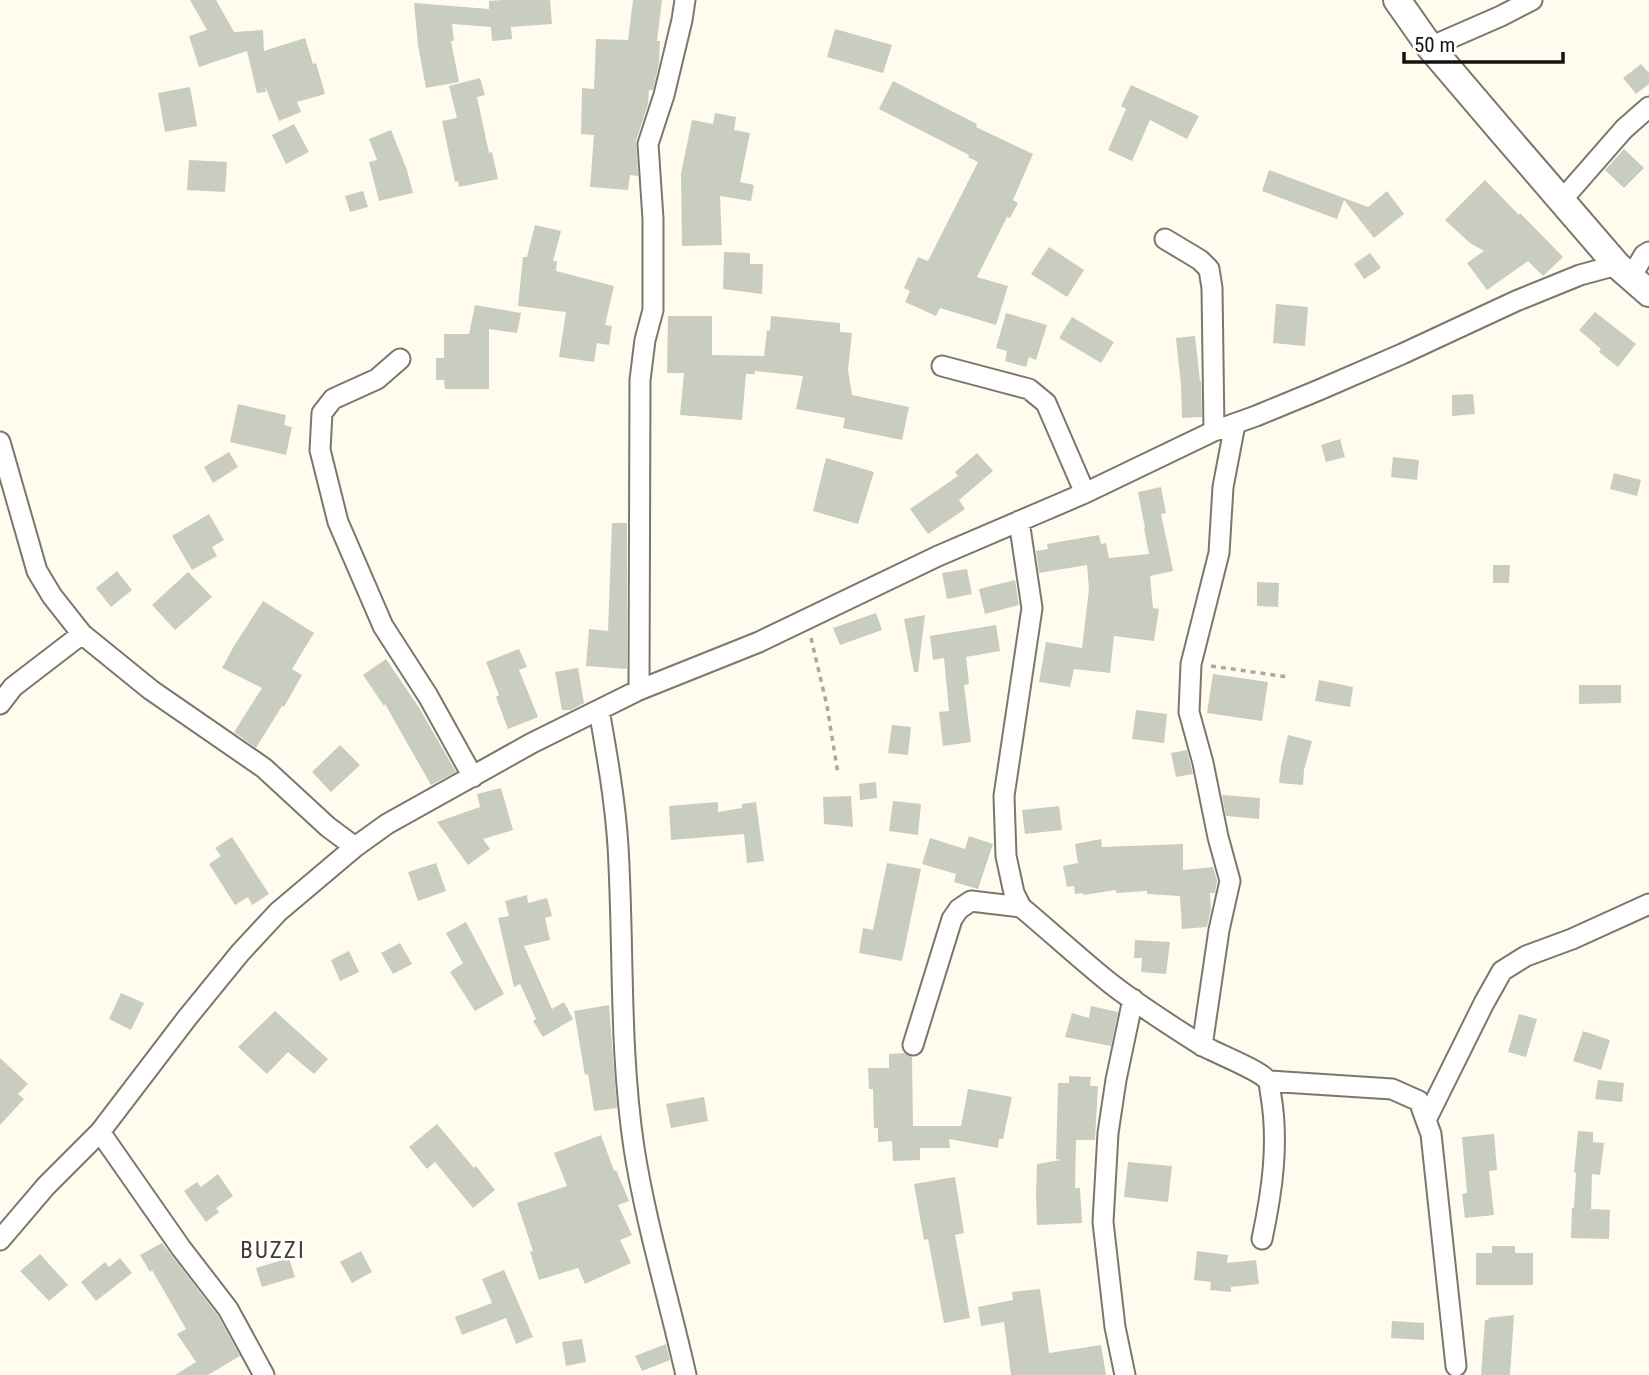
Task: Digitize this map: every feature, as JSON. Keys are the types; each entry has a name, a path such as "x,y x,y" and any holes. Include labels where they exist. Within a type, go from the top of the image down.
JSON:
{"main road":[{"path":"1397,0 1430,47 1561,201 1632,278"}],"street":[{"path":"639,690 640,380 645,340 653,310 653,219 648,144 664,95 685,0"},
{"path":"1430,47 1532,0"},
{"path":"1561,201 1624,129 1649,107"},
{"path":"1165,239 1200,260 1209,269 1212,288 1214,431"},
{"path":"0,1240 46,1186 100,1132 187,1018 240,953 278,912 355,847 387,824 532,743 639,690 760,642 938,556 1084,493 1214,431 1390,359 1516,301 1580,275 1632,278 1644,255 1649,252"},
{"path":"400,359 377,379 333,399 322,413 320,450 338,523 383,626 428,696 473,777"},
{"path":"942,366 1029,389 1046,403 1084,493"},
{"path":"1202,1046 1219,930 1230,881 1189,712 1191,664 1219,553 1223,487 1235,424"},
{"path":"0,442 37,571 52,596 82,634 151,690 264,768 328,827 355,847"},
{"path":"1018,521 1032,608 1004,796 1006,856 1014,893 1021,906 1108,981 1202,1046 1255,1070 1268,1081 1392,1090 1419,1101 1431,1134 1456,1366"},
{"path":"0,704 13,687 82,634"},
{"path":"599,710 612,784 618,846 626,1063 634,1148 648,1219 686,1375"},
{"path":"913,1045 952,919 959,908 971,901 1021,906"},
{"path":"1426,1120 1483,1003 1502,971 1526,956 1572,939 1649,904"},
{"path":"1125,1375 1115,1327 1104,1222 1108,1133 1133,999"},
{"path":"1262,1239 1275,1156 1268,1081"},
{"path":"100,1132 181,1248 228,1309 264,1375"}],"path":[{"path":"806,619 827,706 838,774"},
{"path":"1191,664 1288,677"}],"building":[{"path":"190,0 216,0 234,32 263,30 264,51 305,38 325,94 297,102 301,112 279,121 265,86 266,92 257,93 247,51 199,67 189,36 207,30"},
{"path":"550,0 552,24 511,27 512,39 492,41 491,27 452,24 454,41 451,41 459,82 426,88 414,3 489,9 489,1"},
{"path":"633,0 662,0 657,41 660,41 659,63 636,141 638,176 630,175 628,190 590,187 594,135 581,134 582,88 594,89 596,39 628,40"},
{"path":"835,29 892,45 883,73 827,57"},
{"path":"1641,64 1649,73 1649,84 1636,94 1623,78"},
{"path":"480,78 485,95 477,97 489,153 492,152 498,179 459,187 458,181 455,182 442,121 457,118 449,86"},
{"path":"893,81 977,124 976,127 1033,154 1013,200 1018,203 1010,218 1007,217 977,277 1008,286 996,325 940,308 936,316 905,302 910,291 904,288 918,257 928,261 978,162 879,109"},
{"path":"1131,85 1199,116 1187,139 1150,120 1132,161 1108,150 1126,109 1121,106"},
{"path":"190,87 197,126 165,132 158,93"},
{"path":"715,113 736,117 734,130 750,133 740,182 754,185 751,201 720,196 722,245 682,246 681,174 692,120 713,124"},
{"path":"294,124 309,152 286,164 272,135"},
{"path":"391,130 413,193 379,201 369,162 377,160 369,139"},
{"path":"1624,149 1644,168 1624,188 1605,170"},
{"path":"189,160 227,162 225,192 187,190"},
{"path":"1269,170 1368,207 1387,191 1404,214 1374,238 1344,200 1337,219 1262,191"},
{"path":"1485,180 1563,257 1543,276 1528,261 1487,290 1467,263 1484,251 1470,243 1445,220"},
{"path":"363,191 368,207 350,212 345,196"},
{"path":"535,225 561,231 553,261 557,261 556,271 614,286 605,325 612,326 609,345 597,343 594,362 559,357 566,312 518,306 523,257 527,257"},
{"path":"1049,247 1084,270 1067,297 1031,274"},
{"path":"724,252 750,253 750,264 763,264 762,294 723,289"},
{"path":"1370,253 1381,268 1364,279 1354,264"},
{"path":"1276,304 1308,307 1305,346 1273,343"},
{"path":"475,305 521,313 517,333 489,329 489,389 445,389 444,380 436,380 436,358 444,358 444,334 469,334"},
{"path":"1595,312 1636,344 1618,367 1599,352 1601,349 1579,330"},
{"path":"1006,313 1047,325 1036,360 1029,357 1026,367 1005,361 1007,351 996,348"},
{"path":"668,316 712,316 712,355 764,356 771,316 840,323 840,332 852,333 848,370 852,395 909,407 902,440 843,428 845,418 796,409 803,376 755,371 755,374 746,374 742,420 680,415 684,373 667,373"},
{"path":"1072,317 1114,342 1101,363 1059,338"},
{"path":"1195,336 1201,381 1202,417 1182,418 1176,338"},
{"path":"1473,394 1475,414 1452,416 1452,395"},
{"path":"238,404 286,415 284,425 292,427 286,455 230,442"},
{"path":"1340,439 1345,457 1326,462 1321,445"},
{"path":"229,452 238,467 213,483 204,467"},
{"path":"977,453 993,471 959,500 965,509 928,534 910,509 958,476 955,472"},
{"path":"1393,457 1419,460 1417,480 1391,477"},
{"path":"826,458 874,472 858,524 813,511"},
{"path":"1614,473 1641,480 1637,496 1610,489"},
{"path":"1161,487 1166,513 1161,514 1173,571 1150,576 1153,608 1159,609 1154,641 1114,636 1110,673 1074,669 1070,687 1039,682 1046,642 1082,648 1089,589 1087,565 1039,573 1036,551 1048,549 1047,544 1099,535 1101,544 1106,543 1109,558 1149,554 1138,492"},
{"path":"209,514 224,540 212,547 217,556 192,570 172,536"},
{"path":"612,523 627,523 627,669 586,666 589,629 608,631"},
{"path":"1493,565 1510,565 1509,583 1493,583"},
{"path":"967,569 972,594 947,599 942,573"},
{"path":"117,571 132,590 111,607 96,588"},
{"path":"188,572 212,597 175,630 152,605"},
{"path":"1015,580 1019,605 985,614 979,589"},
{"path":"1257,582 1279,583 1278,607 1257,606"},
{"path":"263,601 314,633 292,669 302,675 256,748 234,732 262,688 222,668"},
{"path":"876,613 882,630 840,645 833,628"},
{"path":"925,615 918,672 914,672 904,619"},
{"path":"996,625 1000,651 966,657 969,684 964,685 971,742 943,746 939,712 949,711 944,658 933,660 930,636"},
{"path":"519,649 527,667 519,670 538,717 508,729 486,662"},
{"path":"386,659 418,706 456,772 431,785 385,704 384,706 363,675"},
{"path":"578,668 584,703 571,710 562,710 555,672"},
{"path":"1213,674 1268,682 1262,721 1207,713"},
{"path":"1319,680 1353,687 1350,707 1315,701"},
{"path":"1579,685 1621,685 1621,703 1579,704"},
{"path":"1136,710 1167,714 1164,743 1132,739"},
{"path":"892,725 911,727 908,755 888,753"},
{"path":"1288,735 1312,741 1303,785 1279,783"},
{"path":"340,745 360,765 331,792 312,772"},
{"path":"1187,750 1193,774 1176,777 1171,753"},
{"path":"876,782 877,798 860,800 859,784"},
{"path":"501,788 513,830 483,839 490,849 468,865 437,822 480,807 477,794"},
{"path":"1222,795 1260,798 1259,819 1226,816"},
{"path":"851,796 853,827 824,824 823,797"},
{"path":"893,801 921,804 918,835 889,831"},
{"path":"718,802 718,812 742,808 742,804 756,802 764,861 747,863 744,834 671,840 669,806"},
{"path":"1059,806 1062,830 1025,834 1022,810"},
{"path":"969,836 993,844 978,889 954,882 956,874 922,864 930,838 965,849"},
{"path":"232,837 269,894 252,905 248,897 235,905 209,864 221,856 215,848"},
{"path":"1101,839 1102,847 1183,844 1183,870 1213,867 1217,881 1215,893 1210,893 1211,909 1207,927 1182,929 1180,896 1147,894 1147,891 1116,893 1116,890 1075,894 1074,886 1067,887 1063,866 1078,863 1075,844"},
{"path":"436,863 446,891 418,901 408,872"},
{"path":"887,863 921,869 902,961 859,953 863,928 873,930"},
{"path":"527,895 528,903 547,898 552,916 545,918 550,940 524,946 552,1009 564,1002 573,1019 543,1037 533,1021 536,1019 520,984 514,987 498,918 509,916 505,901"},
{"path":"466,922 504,994 475,1011 450,972 463,963 446,933"},
{"path":"1135,940 1170,942 1166,974 1141,972 1142,958 1134,958"},
{"path":"400,943 412,964 393,974 381,953"},
{"path":"349,951 359,972 340,981 331,960"},
{"path":"121,993 144,1003 131,1030 109,1019"},
{"path":"609,1005 617,1108 594,1111 574,1011"},
{"path":"1091,1006 1118,1012 1111,1046 1065,1037 1072,1013 1089,1018"},
{"path":"275,1011 328,1059 314,1074 288,1052 267,1074 238,1047"},
{"path":"1519,1014 1537,1019 1526,1057 1508,1052"},
{"path":"1583,1031 1610,1040 1601,1070 1573,1061"},
{"path":"904,1053 912,1057 913,1126 961,1126 968,1089 1012,1097 1003,1139 999,1139 998,1148 949,1139 950,1148 920,1148 920,1160 893,1161 892,1141 878,1142 878,1128 874,1128 873,1089 869,1089 868,1068 889,1068 889,1054"},
{"path":"0,1058 28,1084 18,1094 24,1099 0,1125"},
{"path":"1069,1076 1091,1077 1090,1086 1098,1086 1095,1140 1076,1140 1075,1188 1080,1188 1082,1223 1037,1225 1037,1164 1061,1160 1056,1159 1058,1083 1069,1083"},
{"path":"1598,1080 1624,1083 1622,1102 1595,1099"},
{"path":"704,1097 708,1121 671,1128 666,1104"},
{"path":"437,1124 495,1190 473,1208 435,1162 427,1169 409,1147"},
{"path":"1578,1131 1593,1132 1593,1142 1604,1143 1600,1175 1592,1174 1591,1209 1610,1210 1609,1239 1571,1238"},
{"path":"1494,1134 1497,1170 1489,1171 1494,1215 1465,1218 1462,1194 1467,1193 1462,1137"},
{"path":"601,1135 629,1201 618,1205 632,1235 620,1240 631,1263 585,1284 578,1268 539,1280 530,1252 533,1251 517,1203 567,1186 554,1153"},
{"path":"1128,1162 1172,1166 1168,1202 1124,1197"},
{"path":"218,1174 233,1196 216,1208 219,1212 206,1222 184,1191 197,1182 201,1187"},
{"path":"955,1177 964,1233 955,1235 970,1318 944,1323 914,1184"},
{"path":"162,1243 218,1316 240,1356 208,1375 175,1375 196,1362 177,1334 186,1329 152,1270 150,1272 140,1255"},
{"path":"1492,1246 1515,1246 1515,1253 1533,1253 1533,1285 1476,1285 1476,1253 1492,1253"},
{"path":"361,1251 372,1272 352,1283 340,1262"},
{"path":"1197,1251 1228,1255 1227,1263 1256,1260 1259,1284 1231,1287 1231,1292 1210,1290 1211,1282 1194,1280"},
{"path":"40,1254 68,1285 49,1301 20,1271"},
{"path":"120,1258 132,1273 96,1301 81,1282 105,1262 109,1267"},
{"path":"289,1258 295,1277 262,1287 256,1268"},
{"path":"504,1270 533,1337 516,1344 506,1318 462,1335 455,1317 492,1303 482,1279"},
{"path":"1040,1289 1049,1353 1101,1345 1106,1375 1011,1375 1004,1322 981,1326 978,1307 1013,1300 1012,1292"},
{"path":"1514,1315 1510,1375 1481,1375 1485,1320"},
{"path":"1392,1321 1424,1323 1424,1340 1391,1338"},
{"path":"582,1339 586,1362 566,1366 562,1342"},
{"path":"666,1344 670,1360 642,1371 635,1356"}],"district":[{"name":"BUZZI","path":"273,1250"}]}
